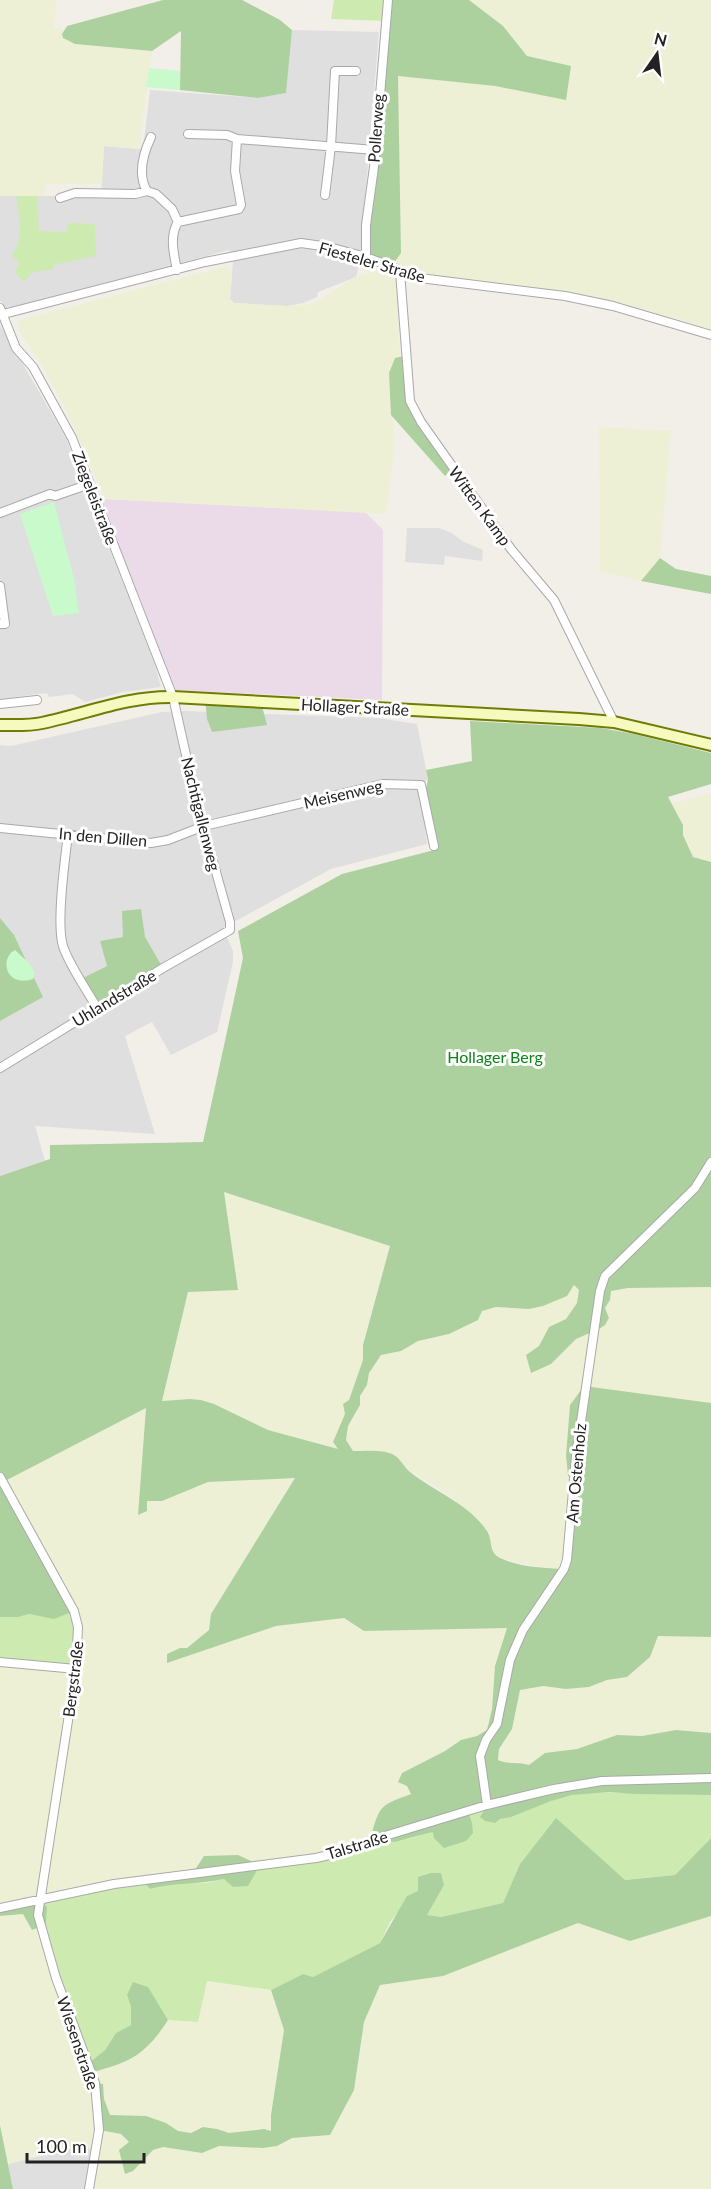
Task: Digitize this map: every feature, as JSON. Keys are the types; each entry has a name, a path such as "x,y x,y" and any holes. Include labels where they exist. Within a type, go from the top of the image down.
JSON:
{"main road":[{"name":"Hollager Straße","path":"0,725 38,724 128,701 172,697 530,715 614,722 711,745"}],"street":[{"name":"Pollerweg","path":"366,257 366,225 388,0"},
{"path":"325,195 331,146 335,70 356,71"},
{"path":"188,134 217,134 237,139 375,150"},
{"path":"147,191 142,183 142,170 145,150 151,137"},
{"path":"177,270 173,239 178,222 239,209 241,202 234,158 237,139"},
{"path":"60,198 75,193 135,194 147,191 156,194 172,209 178,222"},
{"name":"Fiesteler Straße","path":"1,313 177,270 301,243 329,247 366,257 420,278 565,296 613,306 711,335"},
{"name":"Witten Kamp","path":"400,272 410,401 421,422 504,540 554,600 614,722"},
{"name":"Ziegeleistraße","path":"1,313 16,348 33,367 72,438 172,697"},
{"path":"0,513 50,494 55,496 90,484"},
{"path":"0,586 5,624 0,624"},
{"name":"Nachtigallenweg","path":"172,697 230,922 230,930"},
{"path":"0,704 37,700"},
{"name":"Meisenweg","path":"204,826 383,784 414,784 421,785 434,846"},
{"name":"In den Dillen","path":"0,828 152,843 168,840 204,826"},
{"path":"68,834 64,865 61,934 64,947 97,1008"},
{"name":"Uhlandstraße","path":"0,1068 230,930"},
{"name":"Am Ostenholz","path":"487,1805 480,1756 486,1740 497,1724 510,1660 523,1630 564,1569 567,1560 584,1389 602,1284 605,1276 614,1266 694,1188 711,1162"},
{"name":"Bergstraße","path":"0,1477 74,1611 78,1627 76,1669 40,1899"},
{"path":"0,1662 76,1669"},
{"name":"Talstraße","path":"0,1908 114,1884 316,1858 487,1805 554,1789 602,1781 711,1779"},
{"name":"Wiesenstraße","path":"40,1899 38,1915 40,1928 95,2083 99,2130 88,2189"}],"shaded area":[{"path":"292,30 379,32 360,262 356,277 318,292 317,297 303,303 287,306 234,303 230,299 233,261 229,250 5,308 0,300 0,196 101,196 104,146 143,149 150,90 258,98 285,93"},
{"path":"0,325 66,438 155,665 161,687 123,692 85,702 73,694 49,697 47,693 0,699"},
{"path":"105,499 365,512 383,530 382,700 176,690 165,668 141,600 102,505"},
{"path":"407,528 439,528 452,533 462,541 483,550 482,561 445,556 444,565 405,562"},
{"path":"162,712 378,718 417,724 428,779 420,787 427,844 331,869 223,928 233,951 233,962 217,1032 171,1055 152,1022 125,1036 155,1134 35,1126 45,1161 0,1176 0,745 11,746"},
{"path":"96,2148 89,2189 13,2189 8,2164 67,2149"}],"green space":[{"path":"0,0 57,0 54,28 64,29 62,34 64,38 75,44 152,51 139,149 104,146 102,184 46,184 45,196 0,196"},
{"path":"163,0 242,0 280,20 292,30 286,93 258,98 180,90 181,31 152,51 75,44 63,38 62,34 67,26"},
{"path":"334,0 388,0 386,21 331,19"},
{"path":"388,0 469,0 503,26 527,56 571,66 566,100 495,86 398,76 401,253 391,267 366,257"},
{"path":"469,0 711,0 711,331 683,320 565,296 420,278 391,267 401,253 398,76 495,86 566,99 570,67 527,56 503,26"},
{"path":"149,68 180,71 180,90 146,87"},
{"path":"16,196 37,196 39,231 66,232 68,223 95,224 96,256 53,265 54,269 33,272 24,282 15,272 19,263 12,255 16,249 19,234"},
{"path":"227,266 232,274 230,299 234,303 287,306 312,304 355,277 381,270 389,271 396,277 400,357 395,359 391,415 394,424 393,460 386,514 105,499 65,408 20,332 17,323 23,319"},
{"path":"408,355 410,401 453,469 445,476 391,415 389,373 395,358"},
{"path":"599,427 671,431 660,558 641,581 600,572"},
{"path":"54,502 74,579 79,613 53,616 20,514"},
{"path":"660,558 676,569 711,576 711,594 641,581"},
{"path":"205,699 261,702 267,725 212,732 207,719"},
{"name":"Hollager Berg","path":"470,721 601,728 711,753 711,784 668,797 683,825 683,835 693,857 711,862 711,1287 628,1288 611,1291 610,1300 605,1308 609,1318 605,1325 576,1339 551,1364 531,1373 526,1355 539,1346 549,1327 566,1319 577,1303 579,1290 574,1285 567,1296 543,1306 529,1309 496,1307 482,1311 478,1320 449,1334 418,1341 401,1351 381,1355 369,1373 367,1385 360,1396 360,1405 348,1426 346,1440 353,1451 379,1451 394,1455 410,1472 461,1505 487,1531 492,1549 500,1558 523,1565 564,1569 574,1487 568,1475 566,1456 570,1405 584,1386 711,1403 711,1637 658,1636 650,1657 627,1677 607,1680 589,1687 566,1689 543,1686 520,1690 512,1729 499,1749 498,1760 529,1765 545,1753 577,1749 617,1735 642,1736 676,1730 711,1733 711,1795 609,1792 572,1795 500,1819 495,1823 485,1821 480,1817 487,1806 468,1812 473,1833 466,1841 444,1848 434,1838 433,1832 394,1842 375,1839 372,1833 380,1810 384,1806 411,1794 407,1786 398,1782 402,1773 461,1740 477,1736 487,1730 492,1709 495,1666 507,1628 364,1631 344,1618 276,1626 167,1663 167,1654 180,1648 187,1648 209,1630 211,1614 295,1478 208,1482 162,1501 147,1501 147,1511 138,1515 146,1408 3,1482 74,1611 54,1619 29,1614 18,1617 0,1617 0,1176 50,1159 50,1145 203,1142 243,958 238,931 342,874 438,849 426,790 428,779 426,770 472,761","holes":["224,1192 390,1246 363,1345 363,1360 349,1400 343,1404 345,1414 333,1442 338,1449 268,1430 201,1400 162,1401 188,1292 238,1290"]},
{"path":"711,793 711,862 693,857 683,835 683,825 670,804"},
{"path":"141,909 145,937 163,968 97,1008 81,979 107,966 100,941 123,937 122,911"},
{"path":"0,918 14,935 43,997 0,1021"},
{"path":"15,950 30,964 35,973 33,979 23,981 11,976 6,965 10,954"},
{"path":"223,1192 390,1246 363,1344 363,1360 349,1400 344,1404 345,1414 333,1442 339,1449 268,1430 201,1400 162,1401 188,1291 238,1289"},
{"path":"574,1285 579,1290 577,1303 566,1319 549,1327 539,1346 527,1355 531,1372 551,1364 576,1339 599,1329 609,1318 605,1308 610,1300 610,1291 628,1288 711,1287 711,1403 568,1437 566,1456 574,1487 564,1569 543,1568 499,1558 491,1550 489,1532 449,1495 410,1471 395,1455 353,1451 346,1440 348,1426 357,1414 360,1396 367,1385 369,1373 381,1354 401,1351 418,1341 449,1334 482,1311 496,1307 529,1309 543,1306"},
{"path":"147,1407 147,1501 162,1501 208,1482 296,1478 211,1614 209,1630 187,1648 167,1653 167,1663 276,1626 344,1618 364,1631 508,1628 495,1666 492,1709 487,1731 461,1740 402,1773 411,1794 388,1803 375,1839 338,1853 280,1863 193,1873 0,1908 0,1617 18,1617 28,1614 54,1618 3,1482"},
{"path":"74,1611 76,1669 0,1662 0,1617 18,1617 28,1614 54,1618"},
{"path":"658,1636 711,1637 711,1733 676,1730 642,1736 617,1735 577,1749 545,1753 529,1765 517,1761 507,1764 498,1761 499,1749 512,1729 520,1690 543,1686 566,1689 589,1687 607,1680 627,1677 650,1657"},
{"path":"592,1792 711,1795 711,1838 675,1875 624,1880 556,1819 520,1864 503,1903 441,1917 426,1915 444,1885 407,1896 380,1943 313,1977 303,1974 271,1990 207,1981 198,2022 168,2020 158,2006 127,1995 131,2007 131,2025 116,2033 105,2050 89,2063 40,1927 40,1899 142,1880 150,1889 169,1884 207,1883 260,1865 316,1858 375,1839 408,1839 433,1832 468,1812 487,1805 500,1819 555,1799"},
{"path":"556,1818 625,1880 675,1875 711,1838 711,1916 630,1941 578,1923 443,1976 380,1985 364,2022 354,2090 330,2135 292,2138 277,2146 263,2148 219,2146 202,2153 163,2147 153,2150 133,2171 125,2174 119,2150 129,2142 121,2134 99,2130 95,2083 103,2084 104,2099 110,2115 146,2116 166,2123 178,2131 191,2133 203,2127 229,2133 264,2129 271,2131 271,2115 284,2030 271,1990 303,1974 313,1977 380,1943 407,1896 418,1891 418,1877 441,1873 444,1885 427,1915 441,1917 503,1903 520,1864"},
{"path":"238,1855 260,1865 248,1886 233,1887 224,1879 150,1889 142,1880 193,1873 204,1856"},
{"path":"40,1899 47,1907 46,1922 40,1927 32,1930 23,1914 0,1916 0,1904"},
{"path":"23,1914 32,1930 40,1927 92,2073 109,2066 159,2033 168,2020 198,2022 206,1981 271,1990 284,2030 271,2115 271,2131 263,2129 229,2133 203,2127 192,2133 178,2131 166,2123 146,2116 109,2115 104,2099 103,2084 99,2130 121,2134 129,2143 133,2171 153,2150 163,2147 202,2153 219,2146 277,2146 292,2138 330,2135 354,2090 364,2022 380,1985 443,1976 578,1923 630,1941 711,1916 711,2189 89,2189 96,2148 67,2149 8,2164 0,2125 0,1916"},
{"path":"133,1982 148,1987 168,2020 140,2053 124,2062 92,2073 89,2063 105,2050 116,2033 131,2025 131,2007 127,1995"},
{"path":"0,2125 13,2189 0,2189"}]}
